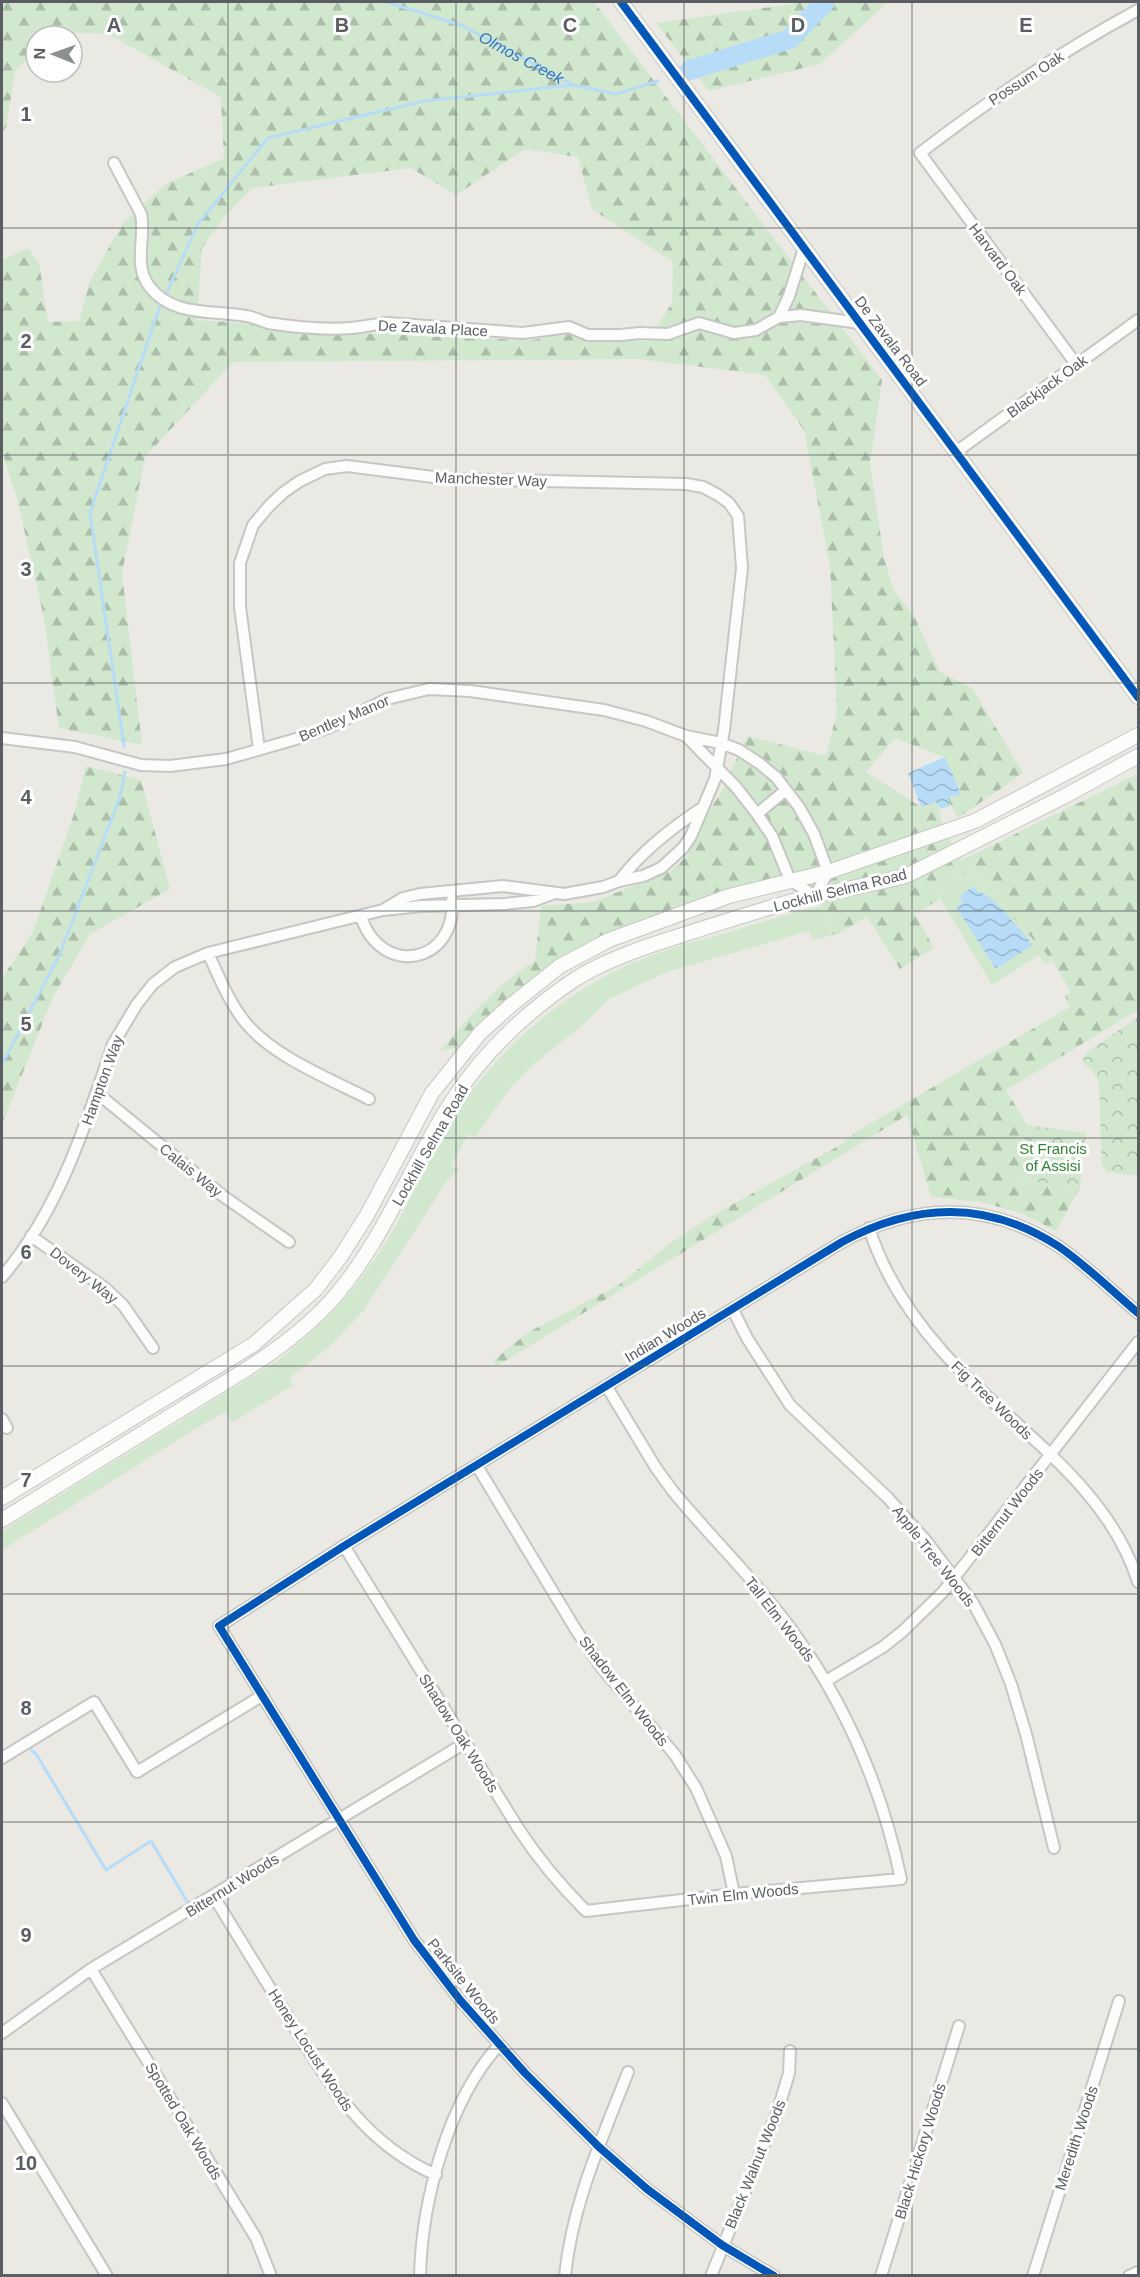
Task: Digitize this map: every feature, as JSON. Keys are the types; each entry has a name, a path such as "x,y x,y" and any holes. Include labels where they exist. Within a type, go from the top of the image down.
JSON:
{"main road":[{"name":"De Zavala Road","path":"621,2 1138,697"},
{"name":"Lockhill Selma Road","path":"2,1497 254,1344 316,1289 341,1256 367,1215 432,1093 480,1033 531,987 560,966 637,928 729,896 828,872 975,821 1138,735"},
{"name":"Lockhill Selma Road","path":"2,1520 267,1356 330,1303 356,1269 384,1225 449,1106 468,1078 508,1034 579,977 647,946 729,920 815,896 881,883 908,875 1065,796 1138,756"}],"street":[{"name":"Possum Oak","path":"920,153 973,112 1138,10"},
{"name":"Harvard Oak","path":"920,153 1076,364"},
{"name":"De Zavala Place","path":"114,163 141,214 143,223 140,252 142,273 148,285 170,305 192,310 248,316 267,322 310,327 351,328 387,323 523,333 569,327 588,335 668,334 699,323 734,333 756,330 778,317 801,315 860,323"},
{"path":"778,317 789,296 804,248"},
{"name":"Blackjack Oak","path":"956,452 1138,320"},
{"name":"Manchester Way","path":"259,749 240,607 240,563 247,539 253,525 284,492 325,469 347,466 449,479 686,484 703,487 729,503 738,516 742,568 721,743"},
{"name":"Bentley Manor","path":"2,738 75,747 121,761 155,766 226,759 328,728 387,699 429,689 470,692 604,710 646,720 686,736 721,743 739,750 759,763 776,777 814,834 828,872"},
{"name":"Bentley Manor","path":"686,736 736,787 757,814 772,836 790,880"},
{"name":"Hampton Way","path":"383,910 533,901 554,894 583,891 643,876 662,868 674,858 691,836 715,779 721,743"},
{"path":"757,814 786,790"},
{"path":"619,881 634,862 663,835 702,808"},
{"path":"790,880 815,896 828,872"},
{"name":"Hampton Way","path":"2,1277 31,1236 62,1183 75,1155 113,1044 153,984 175,968 208,953 361,917 383,910 403,898 420,894 503,886 554,894"},
{"path":"361,917 374,943 384,951 403,956 415,956 431,949 447,934 452,906 451,891"},
{"path":"208,953 227,995 255,1034 284,1054 369,1100"},
{"name":"Calais Way","path":"97,1093 223,1196 289,1242"},
{"name":"Indian Woods","path":"219,1626 344,1546 842,1242 898,1217 940,1212 982,1215 1002,1220 1041,1236 1059,1247 1138,1313"},
{"path":"367,1215 384,1225"},
{"name":"Fig Tree Woods","path":"869,1228 883,1266 921,1326 951,1361 1088,1494 1135,1558 1138,1582"},
{"name":"Dovery Way","path":"31,1236 105,1288 123,1305 153,1348"},
{"name":"Apple Tree Woods","path":"733,1310 747,1338 790,1405 888,1498 927,1542 978,1613 995,1644 1011,1684 1026,1734 1054,1848"},
{"name":"Bitternut Woods","path":"826,1681 883,1647 903,1631 954,1579 1138,1342"},
{"name":"Tall Elm Woods","path":"607,1387 672,1490 791,1628 826,1681 855,1736 879,1797 901,1879"},
{"name":"Shadow Elm Woods","path":"477,1466 576,1630 602,1668 675,1755 696,1788 726,1856 735,1894"},
{"path":"39,1475 49,1491"},
{"name":"Shadow Oak Woods","path":"344,1546 538,1858 586,1911"},
{"name":"Parksite Woods","path":"219,1626 337,1820 431,1964 499,2044 599,2147 647,2188 722,2245 774,2276"},
{"path":"2,1758 94,1702 137,1772 263,1695"},
{"name":"Bitternut Woods","path":"2,2033 91,1970 465,1743"},
{"name":"Twin Elm Woods","path":"586,1911 735,1894 901,1879"},
{"name":"Honey Locust Woods","path":"214,1897 342,2101 375,2136 404,2160 436,2175"},
{"name":"Spotted Oak Woods","path":"91,1970 256,2238 271,2276"},
{"name":"Meredith Woods","path":"1033,2276 1119,2001"},
{"name":"Black Hickory Woods","path":"881,2276 959,2026"},
{"path":"420,2276 423,2236 446,2139 467,2089 483,2062 499,2044"},
{"name":"Black Walnut Woods","path":"711,2276 778,2110 789,2073 790,2051"},
{"path":"565,2276 567,2252 585,2181 628,2072"},
{"path":"2,2103 107,2276"},
{"path":"1129,2276 1138,2272"}],"green space":[{"path":"2,2 594,2 882,380 870,464 884,558 894,591 914,616 940,672 972,688 1023,773 958,818 947,798 961,793 944,757 895,738 866,772 921,807 937,802 942,824 962,860 1138,774 1138,1010 1006,1090 1027,1125 1021,1180 1080,1187 1056,1231 1021,1213 981,1202 931,1197 907,1115 497,1366 493,1361 527,1333 620,1284 669,1244 713,1215 842,1144 856,1132 1070,1007 1065,996 1071,992 1052,960 970,870 935,888 940,899 915,914 934,948 900,969 867,916 839,934 833,935 823,906 775,877 635,923 586,946 523,986 461,1047 440,1051 496,990 535,961 541,906 593,902 671,871 688,855 706,816 722,791 747,736 826,756 837,712 830,565 804,430 765,375 639,359 233,362 145,457 122,573 142,745 59,728 44,618 18,502 2,451 2,260 28,248 39,263 48,322 79,321 90,281 123,223 166,184 224,158 221,97 108,34 84,33 84,24 24,24 24,62 15,72 6,127 2,132","holes":["525,149 578,157 592,209 673,262 672,303 648,341 582,339 564,333 533,340 461,338 406,332 317,333 197,320 202,248 225,216 252,188 411,168 456,195"]},
{"path":"796,2 888,2 820,64 709,91 656,23 793,4"},
{"path":"86,766 141,780 170,889 90,934 54,995 2,1124 2,978 33,932 74,814"},
{"path":"970,870 1052,960 1045,964 1039,955 992,985 934,888"},
{"path":"823,906 833,935 813,940 809,931 667,972 609,999 586,1022 534,1064 508,1091 475,1137 468,1134 451,1166 460,1170 448,1179 364,1310 329,1347 289,1378 293,1385 232,1423 225,1412 200,1426 2,1550 2,1531 277,1361 315,1330 348,1295 377,1256 402,1214 446,1129 472,1091 517,1041 542,1019 597,981 658,953"},
{"path":"1138,1017 1138,1176 1108,1172 1102,1165 1099,1082 1091,1069 1084,1064 1083,1059 1087,1052"},
{"name":"St Francis of Assisi","path":"1027,1125 1086,1133 1080,1187 1021,1180"}],"water":[{"path":"945,757 961,794 948,798 950,806 940,809 936,802 921,807 908,773"},
{"path":"974,886 978,892 999,906 1033,945 996,969 956,907 963,902 960,896"}],"waterway":[{"name":"Olmos Creek","path":"386,2 461,25 573,85 616,94 658,81"},
{"name":"Olmos Creek","path":"690,70 790,39 825,2"},
{"path":"167,292 198,224 268,138 424,101 573,85"},
{"path":"124,746 90,513 160,306"},
{"path":"2,1064 59,956 120,797 125,772"},
{"path":"31,1750 36,1754 106,1870 151,1841 188,1903"}],"cycle path":[{"path":"621,2 1138,697"},
{"path":"774,2276 722,2245 647,2189 599,2147 525,2073 460,2000 414,1940 219,1626 344,1546 842,1242 869,1229 923,1214 950,1212 977,1214 1004,1220 1031,1231 1058,1246 1138,1313"}]}
